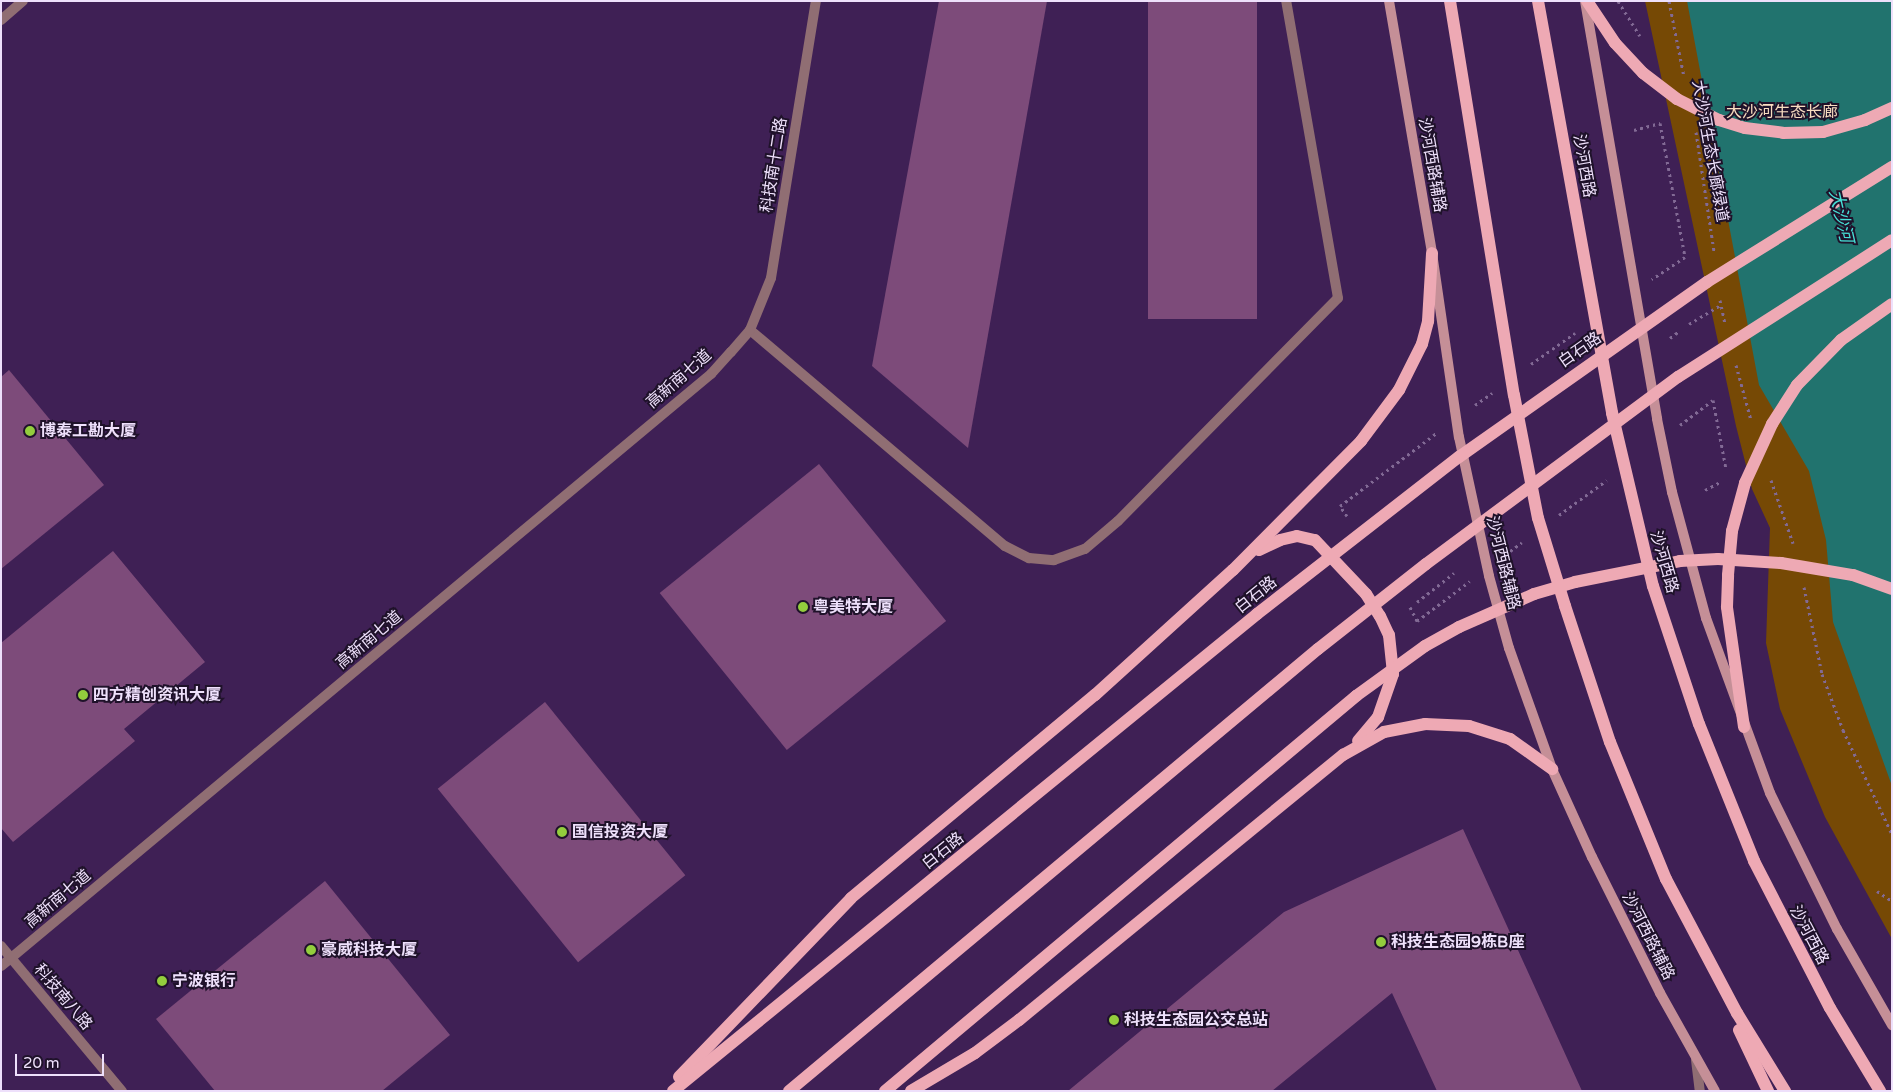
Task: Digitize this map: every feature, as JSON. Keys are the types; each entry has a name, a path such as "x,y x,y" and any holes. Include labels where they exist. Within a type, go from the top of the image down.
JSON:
{"main road":[{"name":"沙河西路辅路","path":"1389,1 1432,253 1449,381 1485,558 1527,704 1552,769 1625,924 1715,1091"},
{"path":"1450,1 1514,395 1538,518 1588,679 1613,751 1666,879 1701,948 1768,1091"},
{"name":"沙河西路","path":"1538,1 1612,413 1653,586 1699,724 1754,861 1830,1008 1880,1091"},
{"path":"1586,1 1604,29 1628,58 1678,99 1705,114 1745,128 1783,133 1824,132 1865,120 1892,108"},
{"path":"1586,1 1672,492 1706,618 1744,727 1804,866 1892,1025"},
{"name":"白石路","path":"673,1091 1257,614 1459,457 1708,282 1892,167"},
{"path":"789,1091 1318,649 1433,558 1678,378 1892,240"},
{"path":"666,1091 851,898 1095,695 1233,570 1361,441 1399,390 1413,366 1428,320 1432,253"},
{"path":"1744,727 1728,607 1729,546 1735,516 1758,452 1797,385 1841,340 1892,304"},
{"path":"911,1091 975,1052 1019,1020 1343,755 1374,723 1387,695 1393,674 1393,654 1389,635 1366,594 1315,540 1297,536 1280,540 1257,551 1233,570"},
{"path":"885,1091 1356,696 1425,646 1496,610 1574,582 1680,561 1718,559 1781,563 1853,575 1892,589"},
{"path":"1343,755 1384,732 1425,724 1450,724 1490,731 1510,739 1552,769"},
{"path":"1701,948 1785,1091"}],"street":[{"path":"1,20 23,1"},
{"name":"科技南十二路","path":"750,330 772,278 816,1"},
{"path":"750,330 1005,546 1029,558 1054,560 1085,549 1118,521 1338,298 1286,1"},
{"name":"高新南七道","path":"1,966 711,374 750,330"},
{"name":"科技南八路","path":"1,946 122,1091"},
{"path":"1696,1056 1700,1091"}],"path":[{"path":"1618,1 1643,39"},
{"name":"大沙河生态长廊绿道","path":"1669,1 1686,85"},
{"name":"大沙河生态长廊绿道","path":"1694,122 1705,177 1715,256"},
{"path":"1634,130 1660,123 1685,257 1645,284"},
{"path":"1687,325 1721,305 1720,295"},
{"path":"1526,368 1582,328"},
{"path":"1471,408 1495,391"},
{"path":"1674,430 1713,400 1728,478 1705,490"},
{"path":"1357,512 1349,518 1340,506 1439,431"},
{"path":"1555,518 1610,477"},
{"path":"1500,559 1531,536"},
{"path":"1454,573 1408,609 1417,621 1476,576"},
{"path":"1877,891 1892,901"}],"green space":[{"name":"大沙河生态长廊","path":"1645,1 1892,1 1892,939 1825,817 1780,709 1766,643 1770,528 1752,489 1736,426"}],"water":[{"name":"大沙河生态长廊","path":"1687,1 1892,1 1892,786 1833,622 1826,540 1809,471 1759,385"}],"building":[{"path":"939,1 1047,1 968,448 872,366"},
{"path":"1148,1 1257,1 1257,319 1148,319"},
{"name":"博泰工勘大厦","path":"9,370 104,485 1,569 1,377"},
{"name":"粤美特大厦","path":"819,464 946,621 787,750 660,593"},
{"name":"四方精创资讯大厦","path":"113,551 205,662 124,729 135,741 13,842 1,828 1,643"},
{"name":"国信投资大厦","path":"545,702 685,875 578,962 438,789"},
{"name":"科技生态园9栋B座","path":"1463,829 1582,1091 1437,1091 1392,993 1272,1091 1068,1091 1284,912"},
{"name":"豪威科技大厦","path":"325,881 450,1035 382,1091 215,1091 156,1019"}],"place":[{"name":"博泰工勘大厦","path":"30,431"},
{"name":"粤美特大厦","path":"803,607"},
{"name":"四方精创资讯大厦","path":"83,695"},
{"name":"国信投资大厦","path":"562,832"},
{"name":"科技生态园9栋B座","path":"1381,942"},
{"name":"豪威科技大厦","path":"311,950"},
{"name":"宁波银行","path":"162,981"},
{"name":"科技生态园公交总站","path":"1114,1020"}],"water label":[{"name":"大沙河","path":"1841,216"}]}
